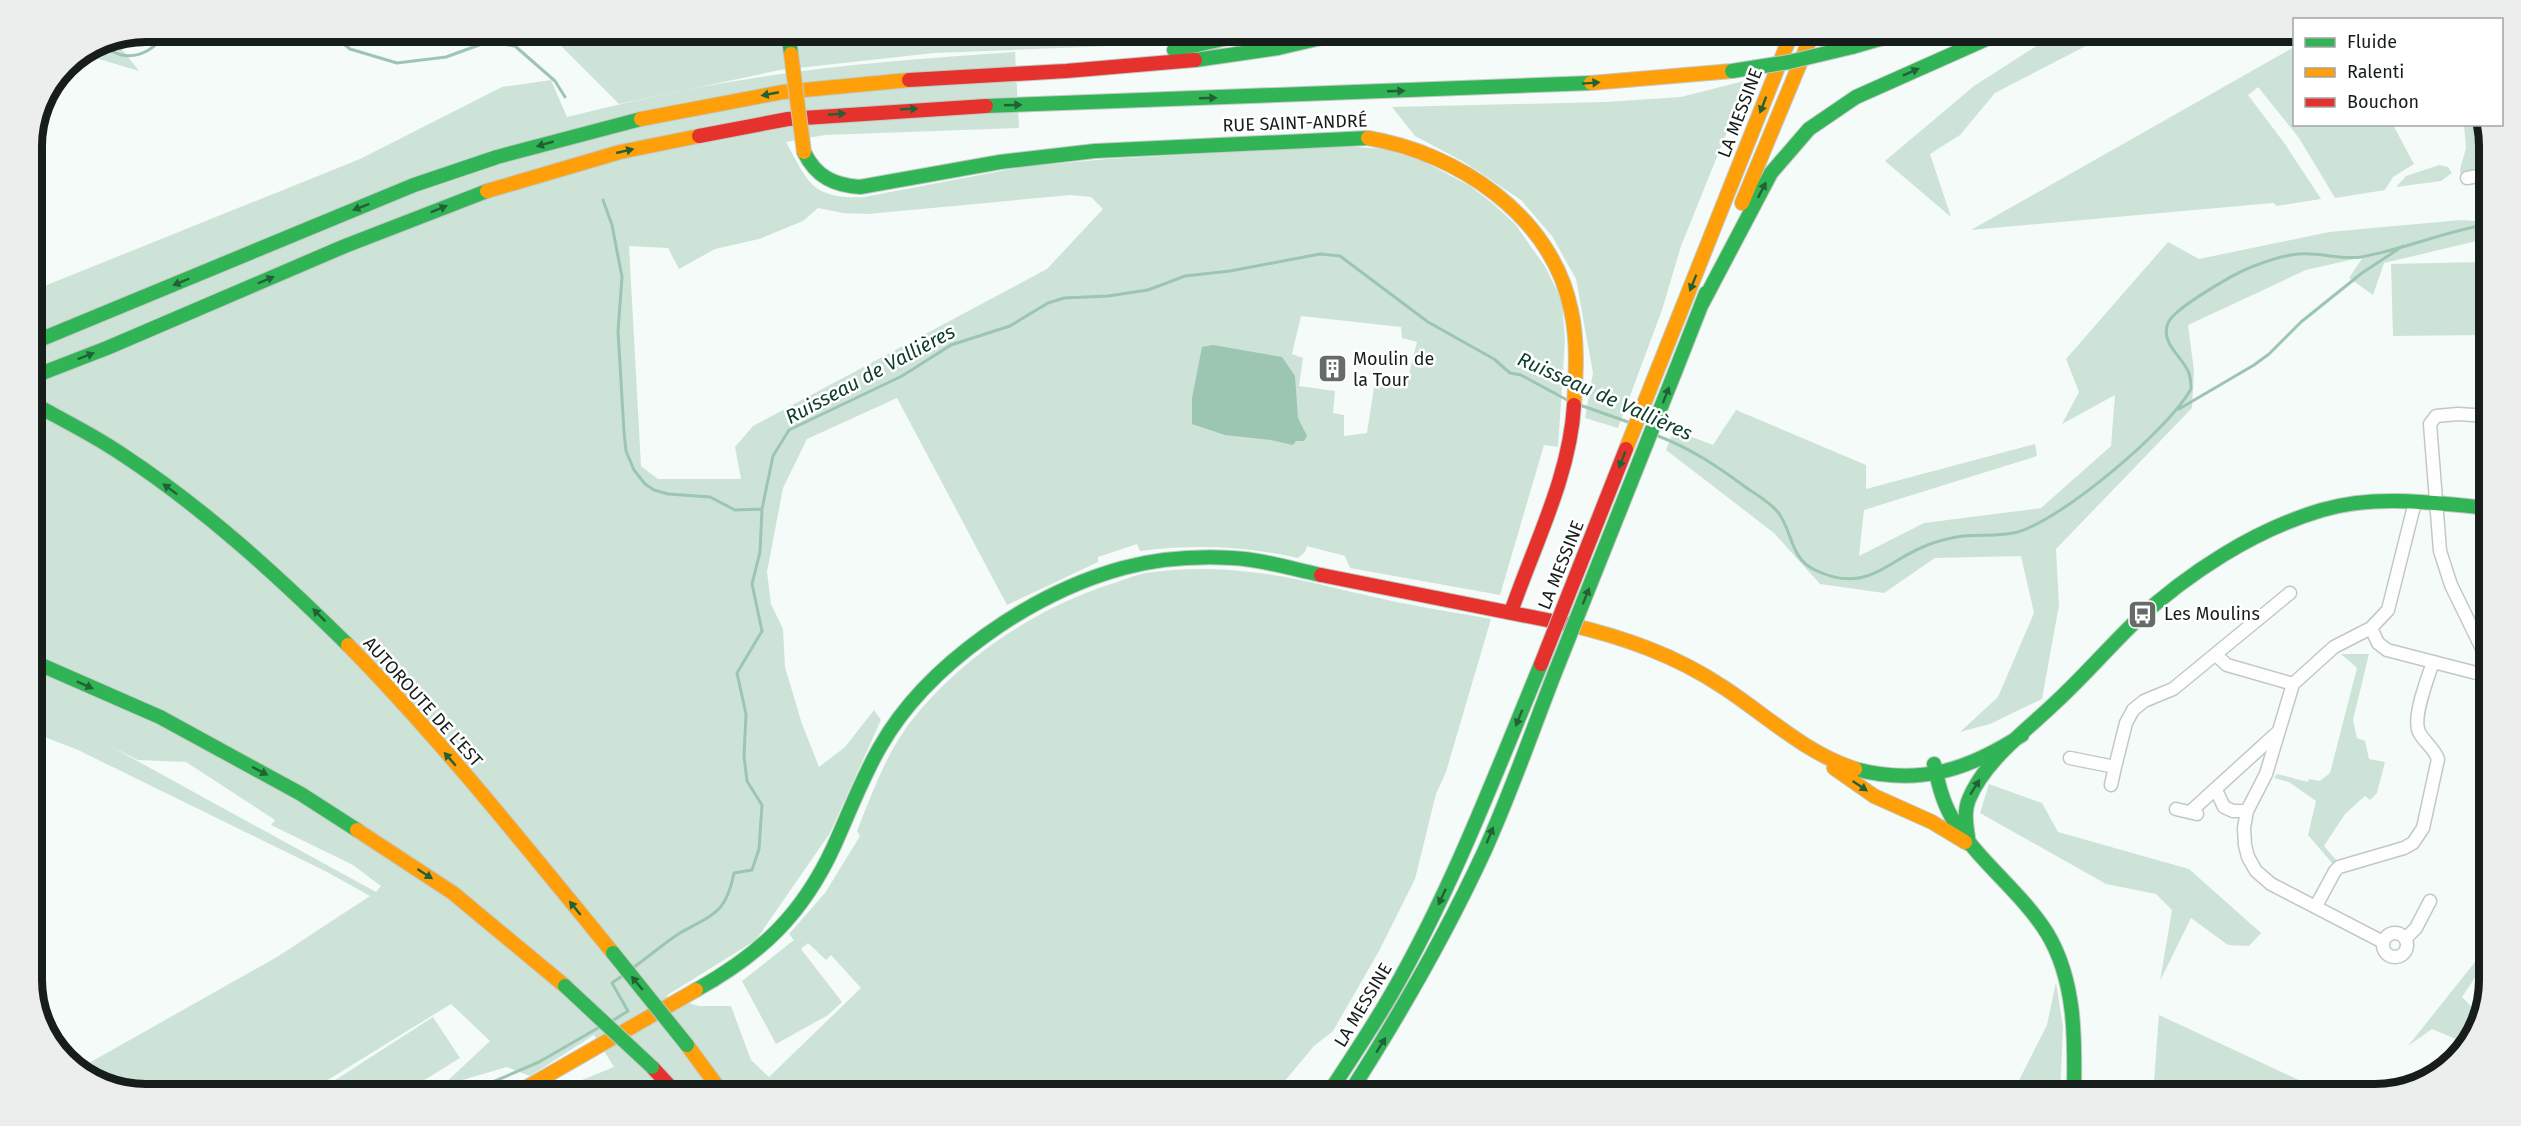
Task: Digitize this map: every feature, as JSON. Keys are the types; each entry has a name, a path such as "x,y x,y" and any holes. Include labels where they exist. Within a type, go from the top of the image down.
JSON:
{"main road":[{"name":"RUE SAINT-ANDRÉ","path":"789,42 804,152 808,163 821,176 843,186 860,187 1000,162 1095,151 1327,137 1362,137 1390,140 1419,151 1478,181 1512,207 1542,242 1554,261 1572,305 1577,342 1573,424 1568,448 1511,612"},
{"path":"1114,67 1150,54 1215,42"},
{"path":"42,339 95,319 335,216 470,165 601,128 783,92 953,77 1114,67 1260,52 1304,42"},
{"name":"LA MESSINE","path":"1335,1084 1387,1003 1467,843 1541,664 1788,42"},
{"name":"LA MESSINE","path":"1357,1084 1405,1007 1485,850 1773,125 1809,42"},
{"path":"42,373 107,348 345,246 477,194 621,152 788,119 954,107 1539,87 1629,81 1789,62 1854,42"},
{"path":"1702,304 1767,180 1809,129 1856,97 1980,42"},
{"name":"AUTOROUTE DE L’EST","path":"42,408 139,465 211,519 315,611 377,675 494,809 687,1045 715,1084"},
{"path":"1968,844 1966,810 1976,784 2026,730 2138,619 2188,579 2253,540 2303,517 2338,507 2364,502 2415,502 2479,507"},
{"path":"533,1084 599,1043 724,975 770,940 793,913 827,862 879,749 905,707 924,685 987,634 1053,596 1084,582 1126,568 1183,559 1233,558 1586,628 1655,650 1695,669 1874,796 1932,822 1968,844"},
{"path":"42,665 160,717 301,794 453,892 565,986 667,1084"},
{"path":"1758,712 1816,742 1854,757 1885,764 1935,769"},
{"path":"1812,752 1868,772 1900,776 1973,764 2026,730"},
{"path":"1935,769 1945,807 1968,844 2018,896 2048,934 2063,966 2074,1018 2074,1084"}],"street":[{"path":"2467,178 2479,176"},
{"path":"2479,415 2436,416 2430,424 2440,551 2451,585 2479,642"},
{"path":"2383,942 2271,884 2256,872 2245,845 2247,811 2266,774 2293,684 2334,647 2371,628 2388,610 2415,502"},
{"path":"2110,785 2126,723 2133,710 2144,701 2173,689 2290,593"},
{"path":"2371,628 2378,644 2387,650 2479,674"},
{"path":"2216,655 2227,665 2293,684"},
{"path":"2316,906 2339,867 2404,848 2413,843 2423,828 2438,759 2435,751 2419,733 2417,719 2433,662"},
{"path":"2176,809 2194,813 2280,730"},
{"path":"2070,758 2115,767"},
{"path":"2216,790 2223,807 2233,811 2247,811"},
{"path":"2406,938 2416,928 2430,901"},
{"path":"2396,932 2406,938 2407,949 2402,956 2388,955 2383,947 2386,937 2396,932"}],"shaded area":[{"path":"557,42 1167,42 934,53 780,70 619,104"},
{"path":"2042,42 2094,42 1995,93 1960,135 1930,154 1951,217 1885,161 1974,86"},
{"path":"120,46 139,71 92,57"},
{"path":"2293,48 2293,126 2394,126 2414,164 2393,177 2385,190 2335,198 2299,138 2258,87 2248,95 2285,144 2321,199 2277,206 2273,203 1971,230"},
{"path":"1015,52 1019,128 825,135 786,142 807,178 823,192 847,197 864,197 1022,167 1107,159 1343,146 1385,149 1425,162 1470,186 1515,224 1546,268 1562,301 1565,341 1558,447 1544,445 1500,595 1350,568 1345,556 1307,546 1305,552 1298,558 1219,547 1180,547 1140,551 1137,544 1098,557 1098,562 1007,605 897,398 807,439 783,488 767,572 771,604 783,629 785,667 802,724 819,767 845,747 874,710 881,720 830,833 756,940 666,996 699,1006 731,1006 751,1060 769,1077 861,988 831,955 826,960 808,943 801,949 842,1002 828,1015 776,1044 742,981 794,940 789,934 825,893 860,836 857,831 885,765 906,728 926,704 972,660 1025,623 1053,608 1082,595 1146,573 1185,569 1224,570 1283,576 1407,604 1491,619 1446,772 1436,794 1415,879 1379,951 1333,1031 1314,1046 1282,1084 572,1084 614,1067 594,1035 530,1076 507,1067 444,1084 490,1041 451,1004 321,1084 146,1084 126,1082 106,1076 86,1064 277,957 370,896 327,872 78,750 42,736 42,287 360,159 502,87 551,80 567,117 720,84 810,70","holes":["1070,195 1091,197 1103,209 1047,269 753,426 735,447 741,479 658,479 641,466 629,246 668,248 679,269 715,249 759,239 803,221 818,208 843,213 868,214","1301,316 1401,327 1402,338 1417,342 1407,382 1375,381 1367,433 1344,436 1344,415 1333,413 1335,391 1299,386 1303,358 1292,354","110,746 138,760 186,762 275,820 271,825 353,865 381,886 376,892"]},
{"path":"1748,80 1681,246 1662,310 1618,428 1585,418 1593,373 1576,279 1552,236 1521,200 1464,162 1415,136 1392,107 1605,102 1681,97"},
{"path":"2464,126 2477,126 2479,174 2461,176 2460,169 2466,148"},
{"path":"2439,165 2448,167 2452,173 2441,181 2396,187 2406,176"},
{"path":"2461,220 2479,221 2479,240 2384,263 2373,295 2349,278 2363,257 2306,270 2188,325 2194,371 2192,408 2056,549 2059,605 2042,699 1990,724 1960,732 1998,697 2034,613 2021,556 1935,558 1884,593 1820,584 1774,533 1666,450 1674,430 1713,445 1736,410 1866,465 1866,489 2035,444 2037,456 1864,510 1859,556 1924,523 2041,508 2111,446 2115,395 2062,424 2079,392 2066,359 2168,242 2199,259 2329,232"},
{"path":"2479,262 2479,335 2393,336 2391,264"},
{"path":"1213,345 1282,357 1295,376 1298,418 1307,436 1304,441 1296,441 1293,445 1225,435 1192,424 1192,398 1202,347"},
{"path":"2341,654 2369,654 2353,720 2357,738 2365,741 2369,759 2385,762 2377,793 2370,800 2365,796 2345,814 2324,846 2337,861 2332,863 2308,835 2316,801 2289,782 2274,778 2277,774 2308,782 2309,779 2320,781 2330,773 2357,668"},
{"path":"1989,784 2042,803 2058,832 2189,869 2261,933 2249,946 2228,945 2191,918 2160,981 2172,910 2156,894 2106,884 1980,813"},
{"path":"2479,957 2479,972 2462,997 2474,1010 2471,1020 2459,1040 2432,1029 2408,1046"},
{"path":"2056,982 2063,1027 2060,1084 2017,1084 2047,1025"},
{"path":"2159,1015 2307,1084 2154,1084"},
{"path":"433,1017 460,1058 418,1084 329,1084"}],"waterway":[{"name":"Ruisseau de Vallières","path":"109,50 122,55 136,55 148,50 158,42"},
{"name":"Ruisseau de Vallières","path":"341,42 350,49 397,63 446,57 482,44 496,43 515,46 555,81 565,97"},
{"name":"Ruisseau de Vallières","path":"603,200 612,225 622,277 618,331 624,432 626,451 634,470 645,484 654,490 668,494 710,497 735,510 762,509 773,456 789,430 902,376 951,345 1010,326 1048,303 1064,298 1108,296 1148,290 1185,276 1230,271 1320,254 1340,256 1428,322 1494,359 1510,373 1521,375 1569,401"},
{"name":"Ruisseau de Vallières","path":"1658,436 1703,458 1770,504 1782,518 1796,551 1807,565 1834,577 1850,579 1864,577 1933,543 1964,536 2018,532 2038,524 2061,510 2113,471 2161,427 2191,389 2188,371 2169,343 2166,330 2168,323 2193,300 2234,275 2270,260 2287,256 2306,254 2345,258 2361,257 2479,226"},
{"path":"2179,409 2254,365 2269,354 2301,322 2362,273 2403,246"},
{"name":"Ruisseau de Vallières","path":"1580,405 1628,422"},
{"path":"634,967 674,937 716,911 727,897 734,873 752,870 759,849 762,805 747,781 744,756 746,714 737,673 762,631 752,584 760,552 762,509"},
{"path":"612,1021 628,1011 612,983 622,976"},
{"path":"488,1084 539,1062 598,1028"}],"traffic: fast":[{"path":"789,42 791,54"},
{"path":"1174,50 1210,42"},
{"path":"1195,60 1304,42"},
{"path":"1852,47 1869,42"},
{"path":"1702,304 1771,173 1809,129 1856,97 1980,42"},
{"path":"1732,71 1789,62 1852,47"},
{"path":"986,106 1591,83"},
{"path":"42,339 414,185 497,157 641,119"},
{"path":"804,152 820,174 834,182 860,187 1000,162 1095,151 1368,138"},
{"path":"42,373 107,348 345,246 487,191"},
{"path":"1675,372 1706,293"},
{"path":"1556,670 1675,372"},
{"path":"42,408 109,446 181,496 239,543 348,645"},
{"path":"1969,844 1966,821 1967,804 1985,771 2136,621 2177,586 2200,570 2247,541 2272,529 2342,505 2405,501 2479,507"},
{"path":"696,990 741,962 760,947 794,912 822,870 873,759 900,717 954,660 985,636 1053,595 1088,579 1149,562 1218,557 1265,562 1321,575"},
{"path":"1335,1084 1414,954 1472,831 1541,664"},
{"path":"42,665 160,717 301,794 357,830"},
{"path":"1355,1084 1421,975 1469,883 1503,807 1556,670"},
{"path":"1855,769 1900,776 1942,771 1962,766 2022,735"},
{"path":"1934,764 1945,804 1961,832 2036,917 2057,951 2064,971 2072,1011 2074,1084"},
{"path":"613,953 687,1045"},
{"path":"565,986 652,1067"}],"traffic: slow":[{"path":"1659,366 1788,42"},
{"path":"1742,203 1809,42"},
{"path":"791,54 804,152"},
{"path":"1591,83 1732,71"},
{"path":"641,119 783,92 909,80"},
{"path":"487,191 620,152 699,136"},
{"path":"1368,138 1402,146 1435,158 1467,174 1496,194 1522,218 1544,246 1561,276 1571,310 1576,357 1574,405"},
{"path":"1626,449 1659,366"},
{"path":"1567,624 1628,641 1686,665 1723,687 1819,753 1855,769"},
{"path":"348,645 451,757 613,953"},
{"path":"1834,768 1874,796 1932,822 1965,842"},
{"path":"357,830 453,893 565,986"},
{"path":"532,1084 696,990"},
{"path":"687,1045 716,1084"}],"traffic: jam":[{"path":"909,80 1066,71 1195,60"},
{"path":"699,136 788,119 986,106"},
{"path":"1511,612 1550,510 1566,458 1574,405"},
{"path":"1541,664 1626,449"},
{"path":"1321,575 1567,624"},
{"path":"652,1067 668,1084"}],"place":[{"name":"Moulin de la Tour","path":"1332,369"},
{"name":"Les Moulins","path":"2143,614"}]}
